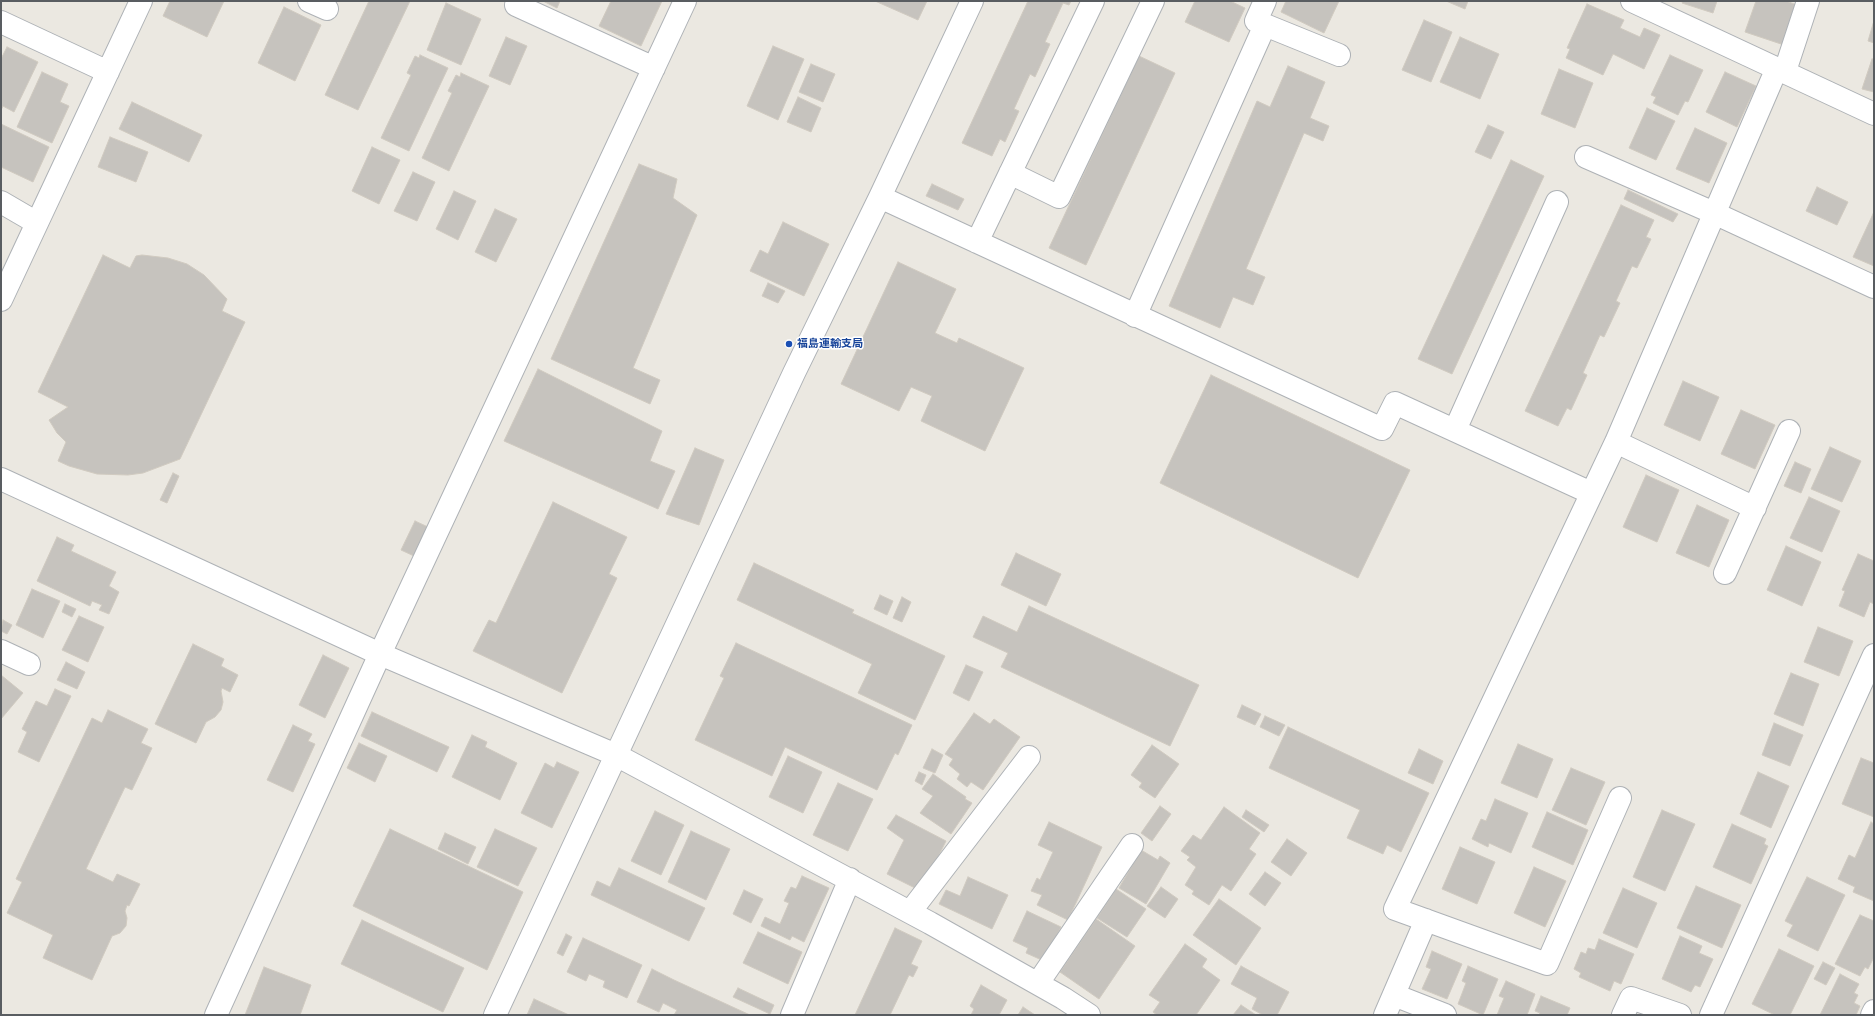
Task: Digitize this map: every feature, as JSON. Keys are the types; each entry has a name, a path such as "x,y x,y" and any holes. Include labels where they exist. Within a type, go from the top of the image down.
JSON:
{"street":[{"path":"1,300 141,1"},
{"path":"216,1015 380,654 685,1"},
{"path":"495,1015 794,373 880,197 972,1"},
{"path":"977,242 1093,1"},
{"path":"1010,173 1059,197 1153,1"},
{"path":"1265,1 1256,21 1339,55"},
{"path":"1632,1 1781,69 1874,114"},
{"path":"1620,798 1547,964 1395,909 1616,442 1714,212 1781,69 1808,1"},
{"path":"516,5 654,68"},
{"path":"1,22 108,72"},
{"path":"1135,316 1265,25"},
{"path":"1586,157 1714,212 1874,287"},
{"path":"880,197 1382,429 1395,403 1592,492"},
{"path":"1,202 37,223"},
{"path":"1455,430 1557,202"},
{"path":"1724,573 1789,431"},
{"path":"1616,442 1755,508"},
{"path":"1,479 380,654 616,755 850,879 1038,983 1089,1015"},
{"path":"1,651 29,664"},
{"path":"1711,1015 1874,656"},
{"path":"910,912 1029,757"},
{"path":"1038,983 1132,845"},
{"path":"792,1015 850,879"},
{"path":"1385,1015 1426,920"},
{"path":"1394,995 1445,1015"},
{"path":"1623,1015 1631,998 1680,1015"},
{"path":"1872,1015 1874,1011"}],"building":[{"path":"170,1 224,1 207,37 163,16"},
{"path":"369,1 410,1 358,110 325,95"},
{"path":"543,1 560,1 557,8"},
{"path":"611,1 662,1 641,46 599,26"},
{"path":"875,1 927,1 918,20"},
{"path":"1028,1 1071,1 1069,5 1063,3 1045,42 1050,44 1035,77 1030,74 1014,109 1019,111 1005,142 1000,139 992,156 962,143"},
{"path":"1195,1 1230,1 1245,8 1229,42 1185,22"},
{"path":"1286,1 1339,1 1324,33 1281,12"},
{"path":"1446,1 1468,1 1465,9"},
{"path":"1683,1 1717,1 1713,13 1682,3"},
{"path":"1756,1 1786,1 1797,5 1784,45 1745,32"},
{"path":"446,3 481,19 461,65 427,50"},
{"path":"1587,4 1624,20 1620,28 1640,37 1644,28 1660,35 1644,69 1613,54 1603,75 1566,58 1570,49 1567,48"},
{"path":"284,7 321,25 295,81 258,63"},
{"path":"1424,20 1452,32 1431,82 1402,70"},
{"path":"1873,24 1874,25 1874,43 1868,41"},
{"path":"506,37 527,46 510,85 489,76"},
{"path":"1460,37 1499,54 1480,99 1440,82"},
{"path":"773,46 804,59 778,120 747,106"},
{"path":"7,47 38,62 14,112 3,106 1,110 1,59"},
{"path":"420,55 448,68 409,151 381,138 411,75 407,73 415,56 419,58"},
{"path":"1670,55 1703,70 1688,102 1685,101 1678,115 1653,103 1656,97 1651,95"},
{"path":"1139,56 1175,73 1086,265 1049,248"},
{"path":"1872,59 1874,59 1874,92 1862,89"},
{"path":"811,64 835,74 823,102 799,92"},
{"path":"1288,66 1325,82 1310,118 1329,126 1323,141 1304,133 1246,269 1265,277 1253,305 1233,297 1220,328 1169,306 1257,101 1270,107"},
{"path":"1559,69 1593,83 1575,128 1541,114"},
{"path":"42,72 68,84 60,102 69,106 52,143 17,127"},
{"path":"1725,72 1756,86 1737,127 1706,112"},
{"path":"461,73 489,86 449,171 422,158 452,93 448,91 456,75 460,77"},
{"path":"798,97 821,108 811,132 787,122"},
{"path":"132,102 202,135 189,162 119,129"},
{"path":"1647,108 1675,121 1656,160 1629,148"},
{"path":"1,124 49,147 33,182 1,167"},
{"path":"1488,125 1504,132 1491,159 1475,152"},
{"path":"1695,128 1727,143 1709,183 1676,169"},
{"path":"110,137 148,152 136,182 98,167"},
{"path":"372,147 400,160 379,204 352,191"},
{"path":"1511,160 1544,176 1452,374 1418,359"},
{"path":"639,164 677,179 673,198 697,215 633,368 660,380 650,404 551,359"},
{"path":"413,172 435,182 417,221 394,211"},
{"path":"932,184 964,199 958,210 926,196"},
{"path":"1817,187 1848,202 1837,225 1806,211"},
{"path":"1628,190 1678,214 1673,222 1624,199"},
{"path":"454,191 476,201 458,240 436,229"},
{"path":"1621,205 1654,220 1646,237 1651,239 1637,268 1632,266 1616,301 1620,303 1604,337 1600,335 1583,373 1587,375 1571,410 1567,408 1558,426 1525,411"},
{"path":"495,209 517,219 496,262 475,252"},
{"path":"1873,214 1874,215 1874,266 1853,257"},
{"path":"783,222 829,244 804,296 750,271 760,250 768,254"},
{"path":"103,255 130,268 136,256 142,255 168,258 187,264 204,275 227,299 222,311 245,322 180,459 143,473 128,475 97,474 69,466 58,461 66,442 57,433 49,420 68,407 38,392"},
{"path":"898,262 956,289 935,333 957,343 959,338 1024,368 985,451 921,421 932,396 911,387 899,411 841,384"},
{"path":"768,283 785,291 778,303 762,296"},
{"path":"538,369 662,431 650,461 675,471 658,509 504,441"},
{"path":"1211,375 1410,470 1358,578 1160,483"},
{"path":"1683,381 1719,397 1700,441 1664,425"},
{"path":"1741,410 1775,425 1755,469 1721,454"},
{"path":"1830,447 1861,461 1842,502 1811,489"},
{"path":"695,448 724,460 699,525 666,514"},
{"path":"1795,462 1811,469 1801,493 1784,486"},
{"path":"173,473 179,476 167,503 160,500"},
{"path":"1646,475 1679,490 1657,542 1623,527"},
{"path":"1809,497 1840,511 1822,552 1790,538"},
{"path":"553,502 627,537 609,574 617,578 562,693 473,651 489,620 496,623"},
{"path":"1697,505 1729,520 1709,567 1676,553"},
{"path":"415,521 428,527 414,556 401,550"},
{"path":"57,537 74,545 71,551 116,572 109,586 119,592 109,614 99,610 102,605 92,601 90,606 37,581"},
{"path":"1786,546 1821,562 1802,606 1767,590"},
{"path":"1016,553 1061,574 1046,606 1001,585"},
{"path":"1858,554 1874,561 1874,604 1870,602 1864,617 1839,606 1845,591 1842,590"},
{"path":"754,563 854,610 852,613 945,656 915,720 858,693 872,664 737,600"},
{"path":"32,589 60,601 43,638 16,625"},
{"path":"880,595 893,601 887,615 874,609"},
{"path":"902,597 911,602 902,622 893,618"},
{"path":"65,604 76,609 72,617 62,612"},
{"path":"1029,606 1199,685 1170,746 1001,667 1008,653 973,637 983,616 1017,632"},
{"path":"79,616 104,627 88,662 62,650"},
{"path":"3,620 12,625 7,634 1,631"},
{"path":"1818,627 1853,641 1839,676 1804,662"},
{"path":"736,643 912,725 898,755 895,753 877,790 785,747 772,776 695,740 724,678 720,676"},
{"path":"193,644 224,659 221,666 238,675 230,692 222,688 221,691 223,702 221,710 215,717 206,722 196,743 155,724"},
{"path":"323,655 349,668 325,718 299,705"},
{"path":"66,662 85,672 77,689 57,680"},
{"path":"966,665 983,672 969,701 953,693"},
{"path":"1791,673 1819,684 1803,726 1774,714"},
{"path":"1,675 23,693 1,719"},
{"path":"55,689 71,696 39,762 18,752 27,732 22,729 36,701 47,706"},
{"path":"1242,705 1261,714 1255,725 1237,717"},
{"path":"108,710 148,729 141,743 152,748 132,790 125,787 86,869 113,882 117,874 140,884 125,911 127,918 126,926 120,933 112,936 92,980 43,958 53,935 7,913 22,882 16,879 92,718 102,723"},
{"path":"372,712 449,747 437,772 361,736"},
{"path":"974,713 990,724 994,719 1020,737 983,790 971,782 967,787 957,779 960,774 949,765 953,759 945,754"},
{"path":"1265,716 1285,725 1279,736 1260,727"},
{"path":"1774,723 1803,735 1790,766 1762,755"},
{"path":"293,725 312,734 308,741 315,744 293,792 267,780"},
{"path":"1288,727 1429,793 1401,852 1387,845 1383,854 1347,838 1360,810 1269,768"},
{"path":"472,735 487,742 485,747 517,763 500,800 452,777"},
{"path":"359,743 387,756 375,782 347,768"},
{"path":"1518,744 1553,759 1537,798 1501,783"},
{"path":"1152,745 1179,764 1155,798 1139,787 1142,783 1131,775"},
{"path":"932,749 943,755 935,773 923,768"},
{"path":"1419,749 1443,761 1433,784 1408,773"},
{"path":"788,756 822,772 803,813 769,797"},
{"path":"1861,758 1874,763 1874,817 1842,804"},
{"path":"557,762 579,772 552,828 521,813 545,763 554,768"},
{"path":"1571,768 1605,782 1586,825 1552,810"},
{"path":"919,772 926,775 922,785 915,781"},
{"path":"1758,772 1789,786 1771,828 1740,814"},
{"path":"933,774 966,797 965,799 972,803 951,834 920,813 933,796 922,789"},
{"path":"838,783 873,799 848,851 813,835"},
{"path":"1495,799 1528,813 1511,853 1489,843 1488,847 1472,839 1481,819 1486,821"},
{"path":"1160,806 1171,814 1152,841 1141,833"},
{"path":"1224,807 1260,833 1249,849 1256,854 1231,891 1222,885 1209,905 1192,894 1194,891 1185,885 1196,867 1187,860 1190,857 1181,851 1193,835 1201,840"},
{"path":"1246,810 1269,825 1264,832 1242,817"},
{"path":"1662,810 1695,824 1665,891 1633,877"},
{"path":"655,811 684,825 661,875 631,861"},
{"path":"1547,812 1588,830 1573,865 1532,847"},
{"path":"896,815 946,841 921,891 887,874 904,840 887,828"},
{"path":"1049,822 1102,847 1068,920 1037,905 1042,895 1031,891 1037,878 1040,880 1053,852 1038,845"},
{"path":"1871,822 1874,824 1874,901 1853,892 1855,887 1838,879 1849,855 1855,858"},
{"path":"1732,824 1766,839 1764,844 1768,846 1751,884 1713,867"},
{"path":"390,829 523,892 487,970 353,906"},
{"path":"495,829 537,848 518,886 477,867"},
{"path":"691,831 730,849 706,900 668,882"},
{"path":"445,833 476,847 468,864 438,849"},
{"path":"1287,839 1307,853 1291,876 1271,862"},
{"path":"1460,847 1495,862 1477,904 1442,889"},
{"path":"1141,850 1158,860 1160,856 1170,863 1146,904 1119,888"},
{"path":"1534,867 1566,881 1545,927 1514,913"},
{"path":"619,868 705,908 689,941 591,895 597,881 610,887"},
{"path":"1265,872 1281,883 1265,906 1249,894"},
{"path":"802,876 829,888 804,942 792,936 790,940 761,926 765,917 780,924 789,903 784,901 791,887 796,889"},
{"path":"968,877 1008,895 992,929 939,904 946,890 960,896"},
{"path":"1807,877 1845,895 1818,951 1787,936 1793,925 1785,921"},
{"path":"1696,886 1741,905 1722,948 1677,928"},
{"path":"1161,887 1178,899 1165,918 1147,906"},
{"path":"1623,888 1657,903 1637,948 1603,933"},
{"path":"1116,889 1146,909 1127,937 1097,918"},
{"path":"744,890 763,899 751,923 733,914"},
{"path":"1219,899 1261,928 1236,965 1193,935"},
{"path":"1027,911 1061,927 1044,961 1026,953 1028,948 1013,941"},
{"path":"1860,915 1874,921 1874,957 1868,969 1865,967 1860,976 1835,964"},
{"path":"1096,919 1135,946 1099,999 1060,972"},
{"path":"362,920 464,968 443,1012 341,964"},
{"path":"895,928 922,941 911,964 918,967 913,977 909,975 890,1015 855,1015"},
{"path":"758,932 802,952 788,984 743,963"},
{"path":"566,934 572,937 563,956 557,953"},
{"path":"1680,936 1702,946 1699,953 1713,959 1700,987 1695,985 1691,992 1662,979"},
{"path":"583,938 642,965 627,998 603,987 605,981 589,974 586,981 567,972"},
{"path":"1599,939 1634,954 1621,984 1614,981 1610,991 1579,977 1581,973 1574,969 1581,952 1586,954 1588,948 1595,950"},
{"path":"1185,944 1207,959 1202,967 1220,980 1196,1015 1157,1015 1153,1012 1160,1002 1149,995"},
{"path":"1779,949 1814,966 1790,1015 1775,1015 1752,1004"},
{"path":"1432,951 1462,964 1447,999 1422,989 1431,969 1426,967"},
{"path":"1823,962 1835,968 1826,985 1814,979"},
{"path":"1241,966 1289,992 1277,1015 1263,1015 1252,1009 1257,998 1231,984"},
{"path":"1468,966 1498,979 1483,1015 1458,1004 1466,983 1462,981"},
{"path":"264,967 311,985 300,1015 245,1015"},
{"path":"652,969 750,1015 674,1015 677,1010 663,1003 659,1012 637,1002"},
{"path":"1840,974 1859,984 1854,993 1858,995 1854,1003 1860,1006 1856,1015 1820,1015"},
{"path":"1506,981 1535,994 1527,1015 1497,1015 1504,998 1499,996"},
{"path":"981,985 1007,1000 999,1015 971,1015 974,1009 970,1006"},
{"path":"738,988 774,1005 770,1014 733,997"},
{"path":"1541,996 1570,1008 1567,1015 1539,1015 1540,1013 1535,1011"},
{"path":"534,999 569,1015 527,1015"},
{"path":"1241,1005 1256,1015 1233,1015"},
{"path":"1023,1007 1035,1015 1018,1015"}],"place":[{"name":"福島運輸支局","path":"789,344"}]}
